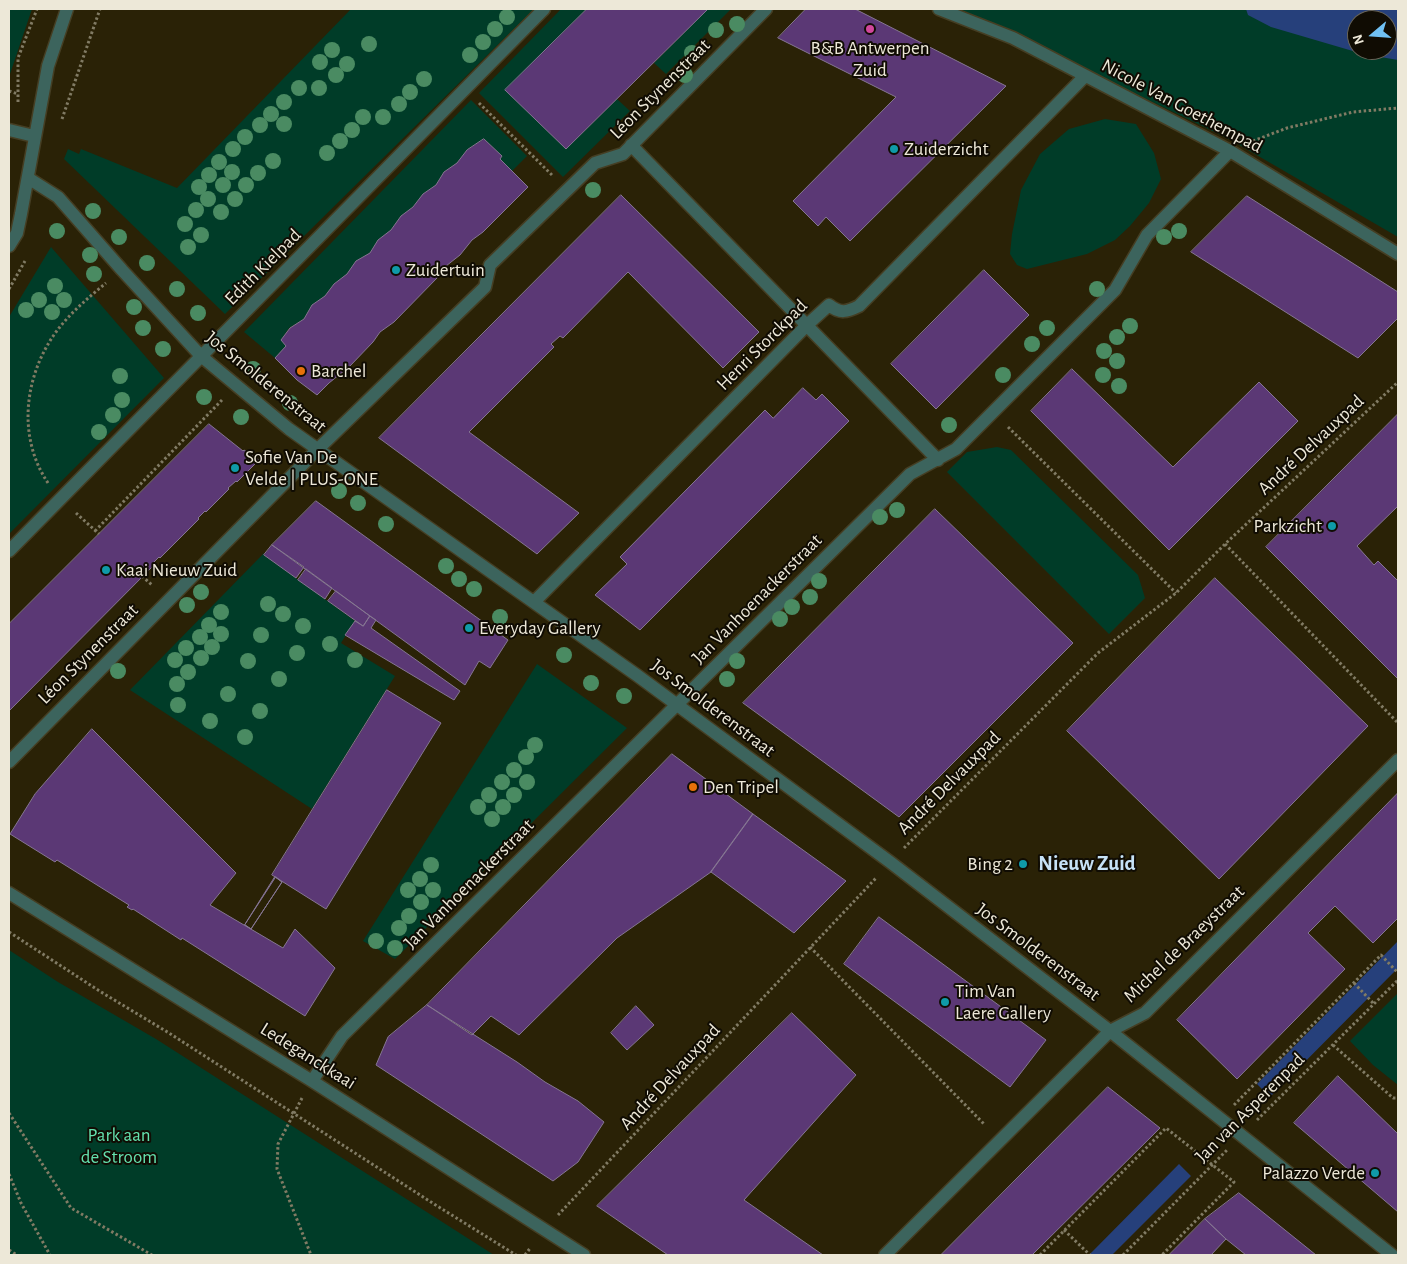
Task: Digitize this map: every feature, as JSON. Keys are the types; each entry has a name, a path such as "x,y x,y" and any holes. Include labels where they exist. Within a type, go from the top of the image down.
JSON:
{"street":[{"path":"9,246 17,233 48,66 67,9"},
{"name":"Edith Kielpad","path":"9,551 544,9"},
{"name":"Léon Stynenstraat","path":"9,762 318,449 485,287 490,265 595,163 623,154 766,9"},
{"name":"Nicole Van Goethempad","path":"939,9 1013,38 1230,151 1398,254"},
{"name":"Henri Storckpad","path":"535,601 808,325 829,305 835,310 847,312 859,306 1085,76"},
{"path":"14,132 34,136"},
{"path":"631,145 938,460"},
{"name":"Jan Vanhoenackerstraat","path":"312,1081 342,1036 910,474 956,449 1115,290 1147,235 1230,151"},
{"name":"Jos Smolderenstraat","path":"28,178 58,197 201,356 289,428 535,601 890,862 1110,1031 1392,1255"},
{"name":"Michel de Braeystraat","path":"885,1255 1110,1031 1145,1014 1398,760"},
{"name":"Ledeganckkaai","path":"9,893 312,1081 584,1255"}],"path":[{"path":"14,132 18,94 18,58 37,9"},
{"path":"60,124 100,9"},
{"path":"465,89 568,190"},
{"path":"9,91 18,94"},
{"path":"1230,151 1287,128 1354,112 1398,108"},
{"path":"9,289 27,258"},
{"path":"61,499 40,471 28,436 27,417 30,392 45,351 56,332 70,315 122,270"},
{"name":"André Delvauxpad","path":"545,1230 890,862 1098,653 1176,592 1398,382"},
{"path":"95,530 236,385"},
{"path":"994,412 1176,592"},
{"path":"77,514 98,534"},
{"path":"1225,544 1398,723"},
{"path":"9,932 516,1255"},
{"path":"810,947 1000,1141"},
{"path":"1221,1119 1381,955 1398,973"},
{"name":"Jan van Asperenpad","path":"1123,1255 1398,980"},
{"path":"1354,983 1374,1004"},
{"path":"1333,1045 1393,1098 1398,1098"},
{"path":"9,1113 71,1208 152,1255"},
{"path":"294,1113 278,1144 277,1170 311,1255"},
{"path":"1040,1255 1166,1128 1234,1182 1162,1255"},
{"path":"9,1174 21,1204 50,1255"},
{"path":"1064,1230 1090,1255"},
{"path":"9,1250 17,1255"}],"green space":[{"path":"9,9 32,9 9,77"},
{"path":"351,9 534,9 225,314 64,159 68,149 79,154 81,149 177,188"},
{"path":"561,9 587,9 506,90 566,149 617,99 630,111 563,177 479,93"},
{"path":"708,9 731,9 666,74 654,63"},
{"path":"960,9 1398,9 1398,237 1229,139"},
{"path":"471,100 527,156 512,171 500,159 502,156 484,139 467,150 457,163 444,172 436,185 423,194 413,207 401,216 391,230 378,240 370,253 356,261 347,274 334,284 325,296 312,305 304,319 289,328 281,340 286,346 275,358 244,332"},
{"path":"1105,119 1136,124 1154,153 1161,179 1149,203 1130,226 1115,240 1087,254 1027,269 1017,265 1010,254 1021,190 1040,154 1069,129"},
{"path":"51,247 164,378 9,534 9,317"},
{"path":"997,447 1011,450 1138,575 1145,598 1109,634 947,472 967,452"},
{"path":"264,553 264,555 355,621 341,643 395,676 312,809 130,690"},
{"path":"537,664 627,728 395,959 363,941"},
{"name":"Park aan de Stroom","path":"9,950 58,982 156,1039 494,1255 9,1255"},
{"path":"1398,993 1398,1085 1373,1065 1350,1041"}],"water":[{"path":"1246,9 1398,9 1398,60 1397,10 1347,10 1347,49 1271,27 1248,15"},
{"path":"1398,941 1398,968 1270,1097 1257,1084"},
{"path":"1179,1164 1191,1176 1112,1255 1089,1255"}],"building":[{"path":"587,9 708,9 566,149 505,90"},
{"name":"Zuiderzicht","path":"806,9 855,9 1006,86 850,241 826,217 818,226 793,201 896,97 778,38"},
{"name":"Zuidertuin","path":"484,139 502,156 500,159 528,187 483,232 472,240 460,255 446,266 438,277 394,322 380,332 350,366 317,395 297,380 275,358 286,346 281,340 290,328 304,319 312,305 325,296 334,284 347,274 356,261 370,253 378,240 391,230 401,216 413,207 423,194 436,185 444,172 457,163 467,150"},
{"path":"621,195 759,332 723,368 628,272 563,338 560,336 551,344 554,347 469,432 579,513 537,554 379,438"},
{"path":"1247,196 1398,292 1398,318 1358,358 1191,252"},
{"path":"984,270 1029,315 936,409 891,364"},
{"path":"1072,369 1173,467 1259,382 1298,421 1169,550 1031,411"},
{"path":"803,388 816,400 822,394 849,421 640,630 595,595 627,564 620,557 765,410 773,418"},
{"name":"Parkzicht","path":"1398,414 1398,506 1357,546 1374,565 1378,561 1398,581 1398,679 1266,547"},
{"name":"Kaai Nieuw Zuid","path":"209,424 243,451 259,460 237,482 228,488 152,564 154,565 9,711 9,624"},
{"path":"316,501 508,640 490,668 479,661 465,685 272,545"},
{"path":"935,509 1073,643 899,817 743,703"},
{"path":"272,545 304,567 296,578 264,555"},
{"path":"306,569 332,588 325,599 298,580"},
{"path":"1215,578 1368,726 1219,879 1067,731"},
{"path":"336,591 370,616 363,626 328,601"},
{"path":"370,616 376,620 371,628 460,691 454,700 345,635 355,621 363,626"},
{"path":"387,690 441,723 326,909 272,875"},
{"path":"92,729 236,873 210,905 283,948 295,929 335,968 305,1016 182,938 181,940 127,907 129,905 57,860 55,862 10,834 35,794"},
{"path":"672,754 753,814 711,872 617,938 519,1035 491,1016 472,1035 427,1005"},
{"path":"1398,793 1398,918 1373,943 1335,906 1308,933 1345,969 1237,1079 1177,1020"},
{"path":"753,814 846,881 794,933 711,872"},
{"path":"275,877 282,882 251,929 245,925"},
{"path":"276,877 282,882 251,929 245,925"},
{"name":"Tim Van Laere Gallery","path":"879,917 1046,1040 1010,1087 844,964"},
{"path":"427,1005 545,1082 578,1101 604,1122 578,1162 553,1181 376,1065 388,1037"},
{"path":"636,1006 654,1025 627,1050 611,1033"},
{"path":"792,1013 856,1075 744,1200 823,1255 668,1255 597,1206"},
{"name":"Palazzo Verde","path":"1338,1076 1398,1134 1398,1212 1294,1123"},
{"path":"1108,1087 1160,1128 1032,1255 941,1255"},
{"path":"1239,1193 1316,1255 1246,1255 1226,1239 1205,1219"},
{"path":"1205,1219 1226,1239 1211,1255 1169,1255"}],"place":[{"name":"B&B Antwerpen Zuid","path":"870,29"},
{"name":"Zuiderzicht","path":"894,149"},
{"name":"Zuidertuin","path":"396,270"},
{"name":"Barchel","path":"301,371"},
{"name":"Sofie Van De Velde | PLUS-ONE","path":"235,468"},
{"name":"Parkzicht","path":"1332,526"},
{"name":"Kaai Nieuw Zuid","path":"106,570"},
{"name":"Everyday Gallery","path":"469,628"},
{"name":"Den Tripel","path":"693,787"},
{"name":"Bing 2","path":"1023,864"},
{"name":"Tim Van Laere Gallery","path":"945,1002"},
{"name":"Palazzo Verde","path":"1375,1173"}],"district":[{"name":"Nieuw Zuid","path":"1087,864"}]}
